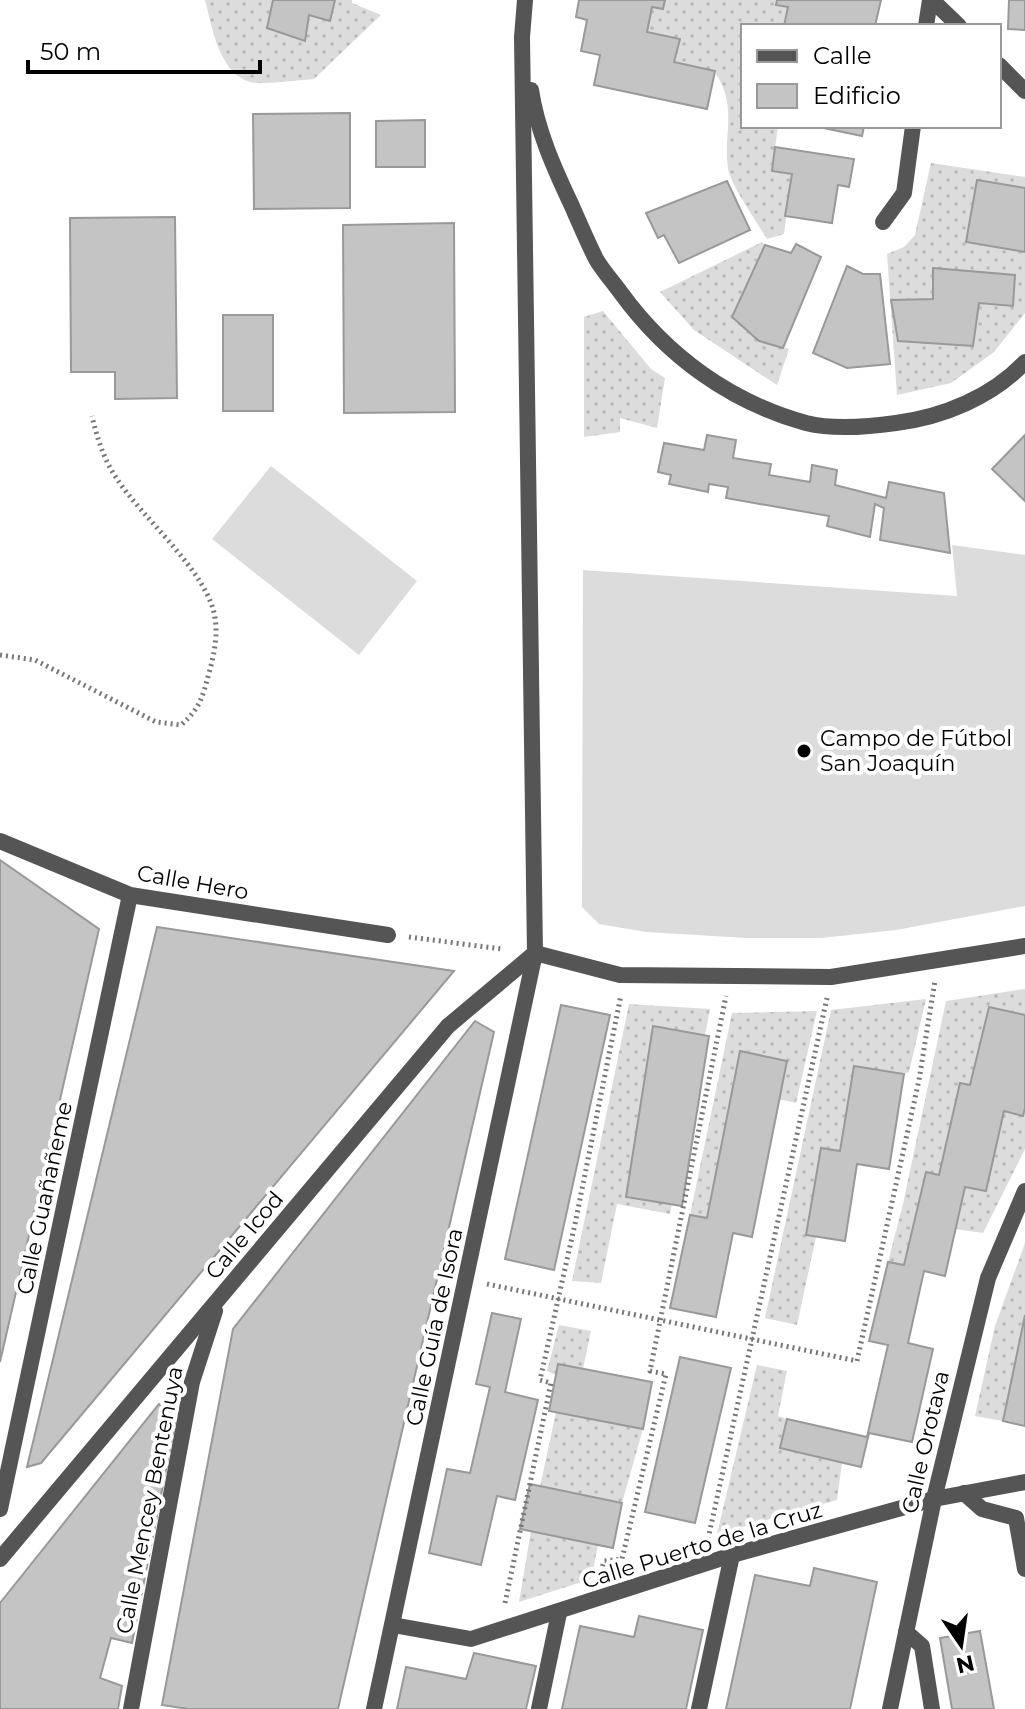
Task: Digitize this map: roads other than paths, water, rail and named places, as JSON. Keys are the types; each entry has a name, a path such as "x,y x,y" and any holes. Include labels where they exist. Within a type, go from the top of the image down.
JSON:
{"street":[{"path":"525,0 522,37 535,115 559,178 597,261 640,318 691,367 743,400 808,423 866,428 920,420 969,402 1014,373 1025,362"},
{"path":"926,24 931,0"},
{"path":"931,0 957,24"},
{"name":"Calle Guía de Isora","path":"374,1709 535,953 522,37"},
{"path":"1001,67 1025,91"},
{"path":"883,222 904,193 913,128"},
{"name":"Calle Hero","path":"0,841 130,895 388,935"},
{"name":"Calle Guañañeme","path":"0,1509 130,895"},
{"path":"535,953 625,975 831,977 1025,946"},
{"name":"Calle Icod","path":"0,1559 448,1026 535,953"},
{"name":"Calle Orotava","path":"890,1709 934,1499 988,1278 1025,1191"},
{"name":"Calle Mencey Bentenuya","path":"131,1709 192,1382 218,1302"},
{"name":"Calle Puerto de la Cruz","path":"393,1625 471,1639 732,1555 934,1499 1025,1482"},
{"path":"964,1493 982,1509 1016,1518 1025,1569"},
{"path":"699,1709 732,1555"},
{"path":"539,1709 559,1613"},
{"path":"906,1632 922,1646 932,1709"}],"place":[{"name":"Campo de Fútbol San Joaquín","path":"804,751"}]}
